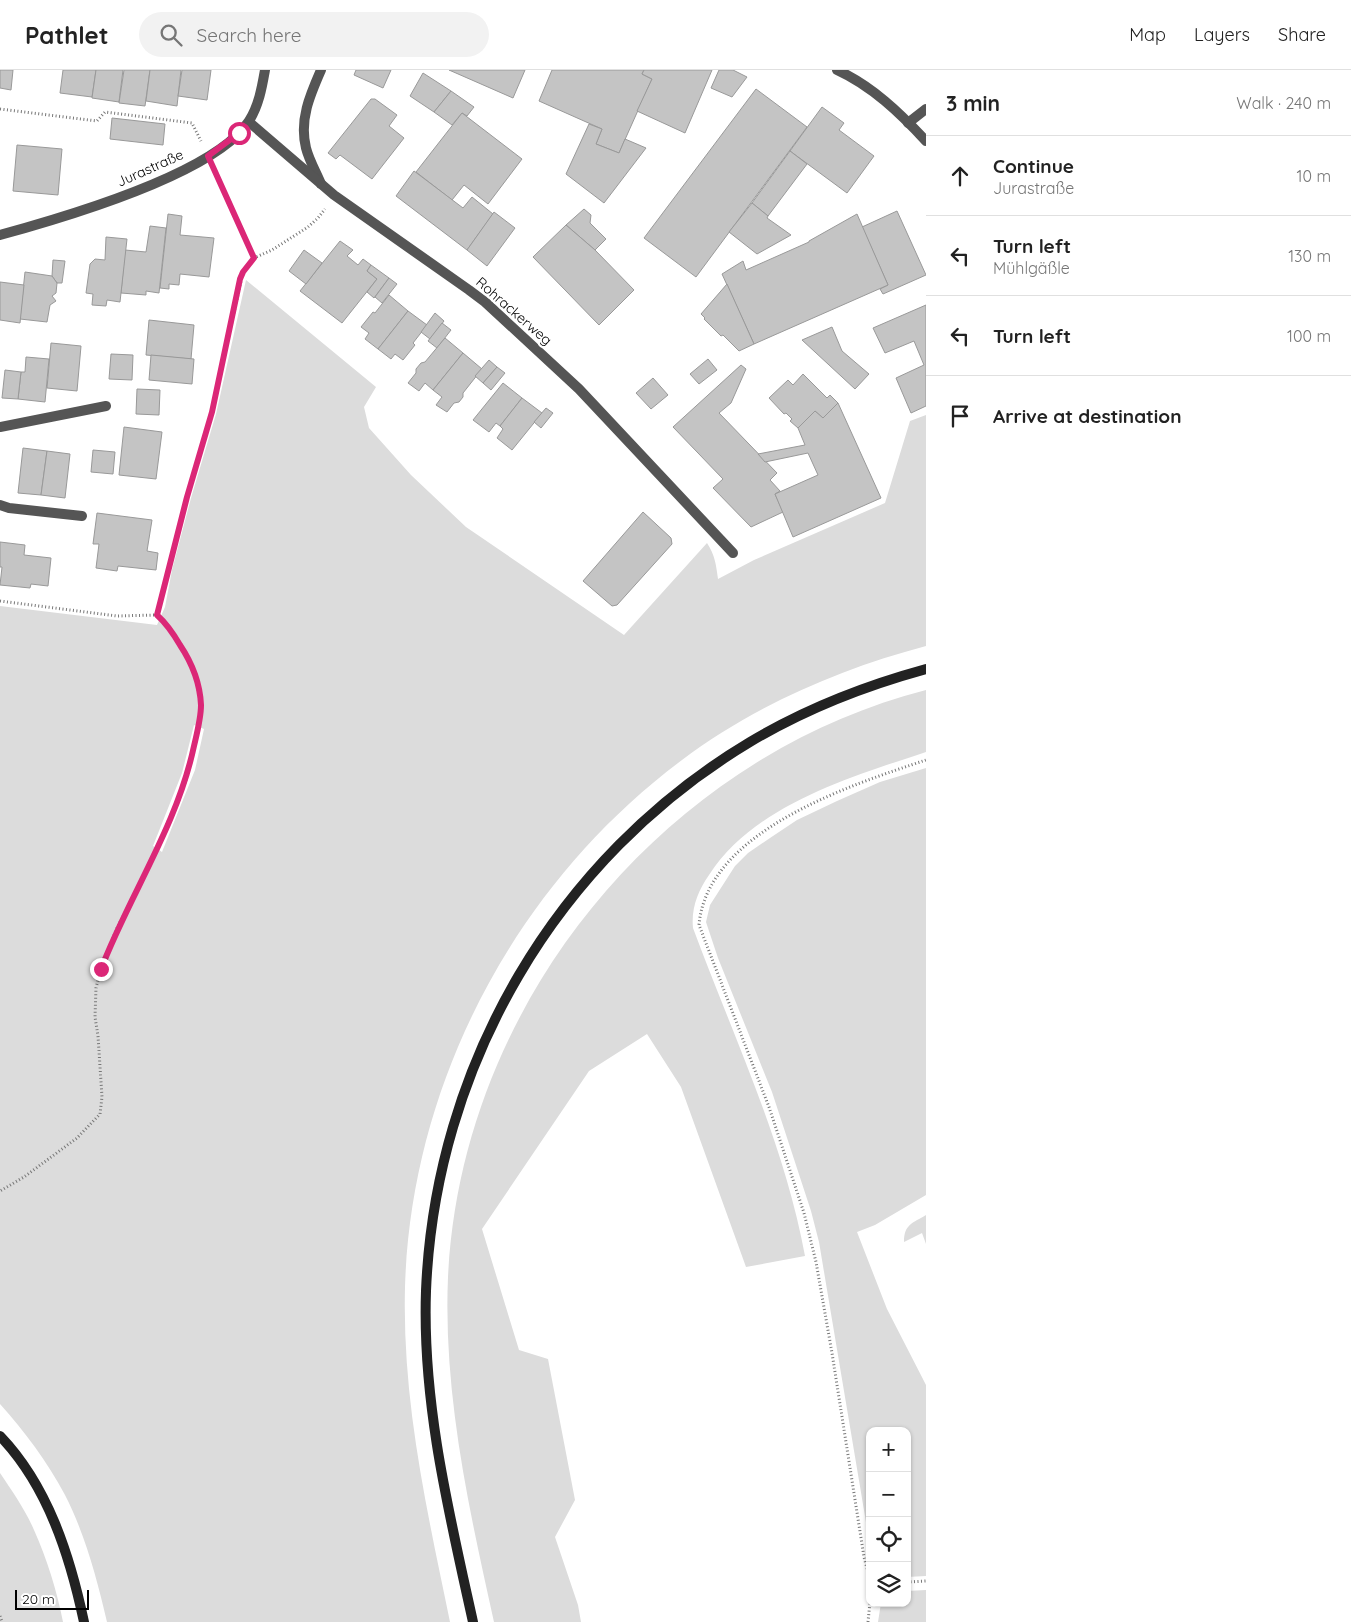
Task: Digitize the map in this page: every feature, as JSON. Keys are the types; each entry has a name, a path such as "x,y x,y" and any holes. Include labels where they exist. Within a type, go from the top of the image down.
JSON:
{"main road":[{"path":"473,1622 442,1477 434,1426 428,1374 426,1294 432,1218 438,1182 463,1095 494,1020 533,951 577,892 618,846 678,791 750,741 792,719 872,685 926,669"},
{"path":"0,1436 19,1459 46,1503 70,1565 84,1622"}],"street":[{"name":"Jurastraße","path":"0,236 122,196 165,178 208,156 233,138 248,122 258,102 265,70"},
{"path":"321,70 309,98 304,137 306,149 321,184"},
{"path":"837,70 860,82 926,141"},
{"path":"908,123 926,109"},
{"name":"Rohrackerweg","path":"248,122 334,195 470,290 507,322 579,389 733,553"},
{"path":"0,426 106,406"},
{"path":"0,505 10,508 82,516"}],"path":[{"path":"0,109 97,121 105,112 192,122 254,258"},
{"path":"157,615 187,497 212,412 240,279 254,258 272,250 308,227 318,218 334,195"},
{"path":"0,601 117,616 157,615 166,623 193,667 200,692 201,706 200,720 186,778 147,870 116,930 96,988 95,1017 102,1097 100,1114 77,1138 24,1177 0,1191"},
{"path":"866,1564 829,1335 816,1262 804,1212 769,1107 699,925 702,907 708,891 722,870 743,847 763,832 809,805 926,760"},
{"path":"911,1582 926,1581"},
{"path":"868,1622 870,1607"},
{"path":"0,1616 2,1622"}],"shaded area":[{"path":"246,280 376,387 364,407 369,428 411,475 466,527 624,635 707,543 716,565 718,579 754,560 885,503 910,421 926,415 926,646 861,666 798,691 768,706 738,723 682,760 623,810 570,865 523,926 484,992 452,1062 428,1135 412,1210 405,1287 405,1330 412,1414 425,1497 450,1622 107,1622 90,1557 79,1525 65,1495 35,1447 0,1404 0,606 157,625 165,607 172,570 191,498 216,414","holes":["194,725 204,729 195,770 162,852 153,846 182,773"]},
{"path":"926,690 926,752 836,783 778,812 751,830 728,851 709,875 694,907 693,928 771,1131 796,1214 805,1256 746,1267 681,1087 647,1034 589,1071 482,1229 519,1350 548,1359 575,1500 555,1537 578,1605 581,1622 494,1622 467,1494 460,1451 454,1408 448,1321 448,1277 461,1176 491,1080 535,989 593,907 662,834 742,772 830,724"},
{"path":"926,768 926,1195 875,1225 857,1232 887,1309 926,1385 926,1576 911,1577 911,1427 866,1427 866,1522 819,1242 811,1211 772,1092 718,958 706,922 710,905 735,866 748,853 797,820 880,782"},
{"path":"926,1215 926,1244 922,1233 904,1242 904,1236 910,1225"},
{"path":"0,1473 22,1507 39,1541 51,1575 63,1622 0,1622"},
{"path":"926,1590 926,1622 878,1622 880,1607 911,1607 911,1591"}],"building":[{"path":"0,70 13,70 11,90 0,88"},
{"path":"63,70 96,70 92,97 60,93"},
{"path":"96,70 123,70 119,102 92,98"},
{"path":"124,70 150,70 145,106 119,103"},
{"path":"150,70 181,70 177,106 146,101"},
{"path":"182,70 211,70 207,100 178,96"},
{"path":"356,70 391,70 383,88 354,75"},
{"path":"449,70 525,70 513,98"},
{"path":"552,70 644,70 642,74 652,79 619,153 596,144 602,129 539,101"},
{"path":"644,70 712,70 685,133 637,111 652,79 642,74"},
{"path":"719,70 733,70 747,77 732,97 711,88"},
{"path":"423,73 451,91 434,112 410,96"},
{"path":"756,89 807,127 696,277 644,238"},
{"path":"451,91 474,107 467,116 462,113 452,125 434,112"},
{"path":"371,99 375,99 397,115 389,126 404,138 372,179 340,155 336,159 328,153"},
{"path":"822,107 844,123 839,130 874,156 847,193 790,151"},
{"path":"462,113 522,159 488,204 464,185 452,200 416,172"},
{"path":"112,118 165,124 163,145 110,139"},
{"path":"589,124 602,129 596,144 619,153 625,139 646,148 604,203 566,174"},
{"path":"17,145 62,149 58,195 13,191"},
{"path":"790,151 807,164 768,216 752,203"},
{"path":"414,171 463,208 472,197 493,214 467,250 396,196"},
{"path":"752,203 768,216 767,218 791,235 757,254 729,232"},
{"path":"584,209 591,215 590,223 606,239 595,250 566,225"},
{"path":"897,211 926,275 883,294 880,289 888,285 862,227"},
{"path":"494,212 515,228 487,266 467,250"},
{"path":"168,214 182,216 180,235 214,238 209,277 180,274 179,285 169,284 169,289 160,288"},
{"path":"857,214 888,285 754,344 722,274 743,261 746,270 809,242"},
{"path":"566,225 595,250 634,290 599,325 533,257"},
{"path":"150,226 166,228 159,293 146,291 146,295 121,293 125,250 146,252"},
{"path":"106,237 127,239 120,302 107,300 106,306 92,305 93,294 86,293 90,264 95,259 105,260"},
{"path":"340,241 353,250 347,256 358,265 363,259 371,265 367,271 377,279 342,323 300,291"},
{"path":"304,250 322,263 306,284 289,271"},
{"path":"53,260 65,261 62,283 57,283 52,276"},
{"path":"371,265 389,278 374,298 367,292 377,279 367,271"},
{"path":"25,272 52,276 57,283 56,293 52,296 56,301 50,305 47,322 20,319"},
{"path":"389,278 397,284 382,303 375,297"},
{"path":"0,282 24,285 20,323 0,320"},
{"path":"727,284 754,344 739,351 723,335 721,336 701,314"},
{"path":"389,295 408,311 378,349 365,339 369,333 361,327"},
{"path":"926,305 926,406 911,413 896,378 924,365 914,341 885,353 873,328"},
{"path":"408,311 427,325 403,360 395,354 391,359 378,349"},
{"path":"435,313 444,321 430,339 421,332"},
{"path":"149,320 194,325 191,359 146,355"},
{"path":"442,323 451,330 437,348 428,341"},
{"path":"832,327 842,351 869,374 855,389 802,340"},
{"path":"445,338 463,353 433,390 425,383 419,391 408,383 416,373 416,369 421,363 425,362"},
{"path":"51,343 81,346 77,391 47,388"},
{"path":"463,353 482,369 463,393 463,397 459,402 454,403 447,412 436,405 442,397 433,390"},
{"path":"111,354 133,355 132,380 109,379"},
{"path":"151,355 194,359 192,384 149,380"},
{"path":"26,357 49,359 45,402 18,399 21,372 25,372"},
{"path":"708,359 717,370 699,384 690,374"},
{"path":"489,360 497,367 483,383 475,376"},
{"path":"741,365 746,369 731,403 719,413 777,473 770,480 780,491 775,494 783,512 751,527 713,488 723,479 673,427"},
{"path":"497,367 505,373 491,390 483,383"},
{"path":"5,370 21,372 18,399 2,398"},
{"path":"803,374 827,398 830,395 838,403 823,418 815,411 798,428 790,421 792,419 786,413 784,414 769,398 788,380 793,385"},
{"path":"653,378 668,395 651,409 636,393"},
{"path":"503,383 522,398 500,426 496,423 489,432 473,420"},
{"path":"137,389 160,390 159,415 136,414"},
{"path":"522,398 542,413 512,450 497,438 503,429 500,426"},
{"path":"838,403 881,498 793,537 775,494 818,475 808,453 765,462 758,454 805,445 798,428 815,411 823,418"},
{"path":"546,408 553,413 541,428 534,422"},
{"path":"124,427 162,432 156,479 119,475"},
{"path":"23,448 47,451 41,495 18,493"},
{"path":"93,450 115,452 113,474 91,472"},
{"path":"47,451 70,454 65,498 41,495"},
{"path":"643,512 671,538 672,544 617,605 612,606 583,581"},
{"path":"97,513 152,520 147,551 158,553 156,570 118,566 117,571 96,568 99,544 93,544"},
{"path":"0,542 25,545 24,555 51,558 48,586 31,584 30,588 0,585 2,567 0,567"}],"route":[{"path":"101,969 116,930 168,824 190,765 200,720 200,692 193,667 166,623 157,615 187,497 212,412 240,279 254,258 208,156 239,133"}]}
